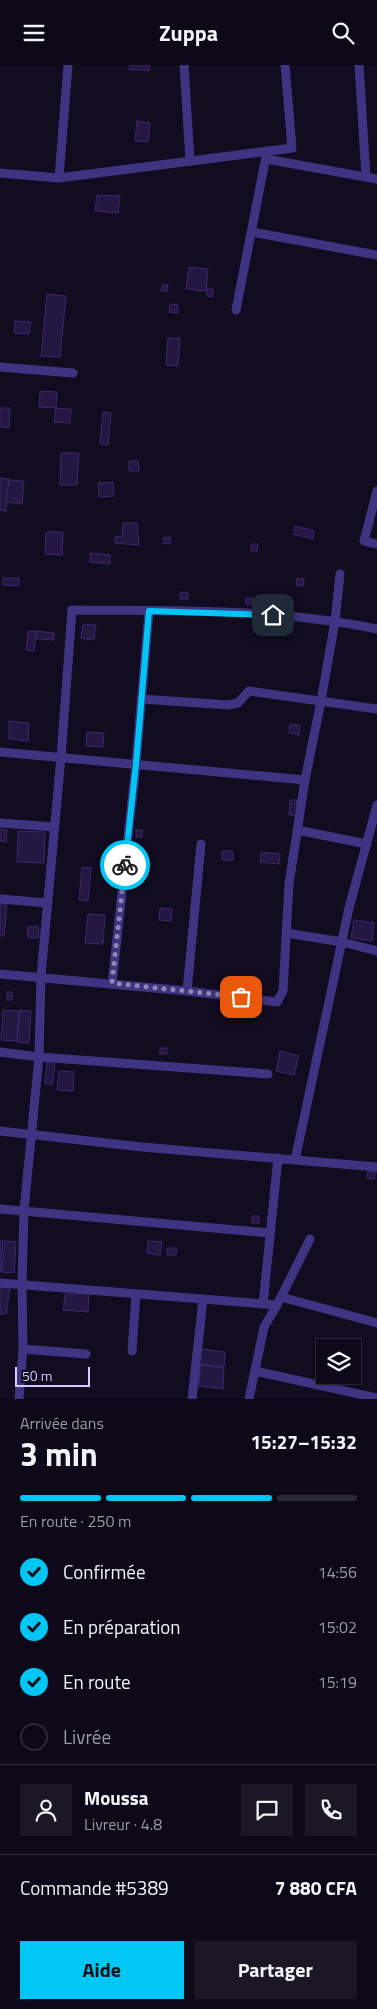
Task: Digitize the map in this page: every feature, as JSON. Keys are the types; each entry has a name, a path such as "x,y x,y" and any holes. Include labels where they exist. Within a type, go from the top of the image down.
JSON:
{"street":[{"path":"59,178 68,65"},
{"path":"184,65 190,161"},
{"path":"0,173 59,178 190,161 266,155 292,149 285,65"},
{"path":"359,65 366,177"},
{"path":"266,155 377,179"},
{"path":"236,310 266,155"},
{"path":"252,232 377,255"},
{"path":"0,367 73,373"},
{"path":"377,491 364,541 377,544"},
{"path":"0,974 112,983 277,1002 283,991 288,933 288,891 305,780 335,621 340,574"},
{"path":"19,1399 23,1349 24,1210 39,1057 41,976 72,610 273,615 335,621 377,629"},
{"path":"112,983 136,764 149,611"},
{"path":"142,699 229,705 238,703 249,691 377,709"},
{"path":"0,752 305,780"},
{"path":"294,1160 342,942 377,805"},
{"path":"0,823 54,827"},
{"path":"297,830 366,844"},
{"path":"187,991 201,844"},
{"path":"0,899 48,903"},
{"path":"288,933 342,942 377,951"},
{"path":"0,1052 39,1057 268,1074"},
{"path":"0,1131 142,1147 377,1167"},
{"path":"263,1304 278,1159"},
{"path":"0,1209 270,1233"},
{"path":"249,1399 264,1327 310,1239"},
{"path":"0,1283 263,1304 279,1301 377,1323"},
{"path":"132,1351 136,1294"},
{"path":"192,1399 203,1299"},
{"path":"23,1349 86,1355"},
{"path":"255,1371 377,1397"}],"building":[{"path":"130,65 150,65 149,71 129,69"},
{"path":"137,121 150,123 148,142 135,141"},
{"path":"97,195 120,196 118,213 95,211"},
{"path":"189,267 208,269 206,291 186,289"},
{"path":"163,284 168,285 167,292 161,291"},
{"path":"207,289 213,289 213,297 207,296"},
{"path":"47,294 66,296 60,357 41,356"},
{"path":"170,304 178,305 178,313 169,312"},
{"path":"15,321 31,322 29,334 14,333"},
{"path":"168,338 180,338 178,366 166,365"},
{"path":"40,391 57,392 56,408 39,407"},
{"path":"0,408 10,408 9,428 0,427"},
{"path":"56,408 71,409 70,423 54,422"},
{"path":"103,412 111,413 108,445 100,444"},
{"path":"61,453 79,453 77,485 60,485"},
{"path":"138,460 139,471 129,471 129,461"},
{"path":"0,478 9,479 6,511 0,510"},
{"path":"9,480 24,481 22,504 6,502"},
{"path":"113,482 114,496 99,497 98,483"},
{"path":"123,523 137,523 139,545 115,543 115,537 122,536"},
{"path":"295,526 314,531 313,539 293,534"},
{"path":"46,532 63,532 62,555 45,554"},
{"path":"170,537 171,543 164,544 163,538"},
{"path":"251,544 258,544 257,551 251,551"},
{"path":"90,553 110,555 110,564 90,562"},
{"path":"3,578 19,578 19,586 3,585"},
{"path":"297,578 304,579 303,586 296,585"},
{"path":"180,592 188,593 188,599 180,599"},
{"path":"246,598 253,598 253,604 246,605"},
{"path":"83,624 96,625 94,640 81,638"},
{"path":"28,631 36,631 34,651 26,650"},
{"path":"36,631 54,633 54,640 35,639"},
{"path":"9,721 29,723 28,741 9,739"},
{"path":"290,724 300,725 299,735 289,733"},
{"path":"87,732 104,733 103,747 86,746"},
{"path":"290,800 297,800 296,816 289,815"},
{"path":"0,829 7,830 6,842 0,841"},
{"path":"136,830 142,830 142,837 136,837"},
{"path":"18,831 45,832 44,863 17,862"},
{"path":"222,851 233,851 233,860 222,860"},
{"path":"261,852 280,854 279,864 260,862"},
{"path":"82,867 91,868 88,901 79,900"},
{"path":"0,904 7,904 4,936 0,936"},
{"path":"160,908 172,909 171,921 159,920"},
{"path":"88,914 105,915 103,944 85,943"},
{"path":"354,920 374,923 372,941 351,938"},
{"path":"38,926 39,938 28,938 27,927"},
{"path":"7,992 12,992 12,1000 7,1000"},
{"path":"3,1010 19,1011 17,1041 1,1040"},
{"path":"20,1010 31,1011 29,1043 17,1042"},
{"path":"160,1048 167,1048 167,1054 160,1054"},
{"path":"280,1051 299,1056 294,1075 276,1071"},
{"path":"47,1060 55,1060 53,1084 45,1084"},
{"path":"59,1071 74,1072 73,1091 57,1090"},
{"path":"368,1171 376,1172 374,1179 367,1178"},
{"path":"252,1216 259,1216 259,1223 252,1223"},
{"path":"0,1241 3,1241 1,1272 0,1272"},
{"path":"5,1241 16,1242 14,1273 2,1272"},
{"path":"148,1241 162,1242 160,1255 147,1253"},
{"path":"167,1248 177,1248 176,1255 167,1255"},
{"path":"0,1286 10,1287 6,1314 0,1314"},
{"path":"78,1293 89,1294 88,1312 63,1310 65,1294 78,1295"},
{"path":"201,1349 225,1352 224,1367 199,1364"},
{"path":"200,1365 224,1368 223,1389 199,1386"}],"way so far":[{"path":"125,865 112,983 241,997"}],"route":[{"path":"125,865 149,611 197,611 273,615"}]}
